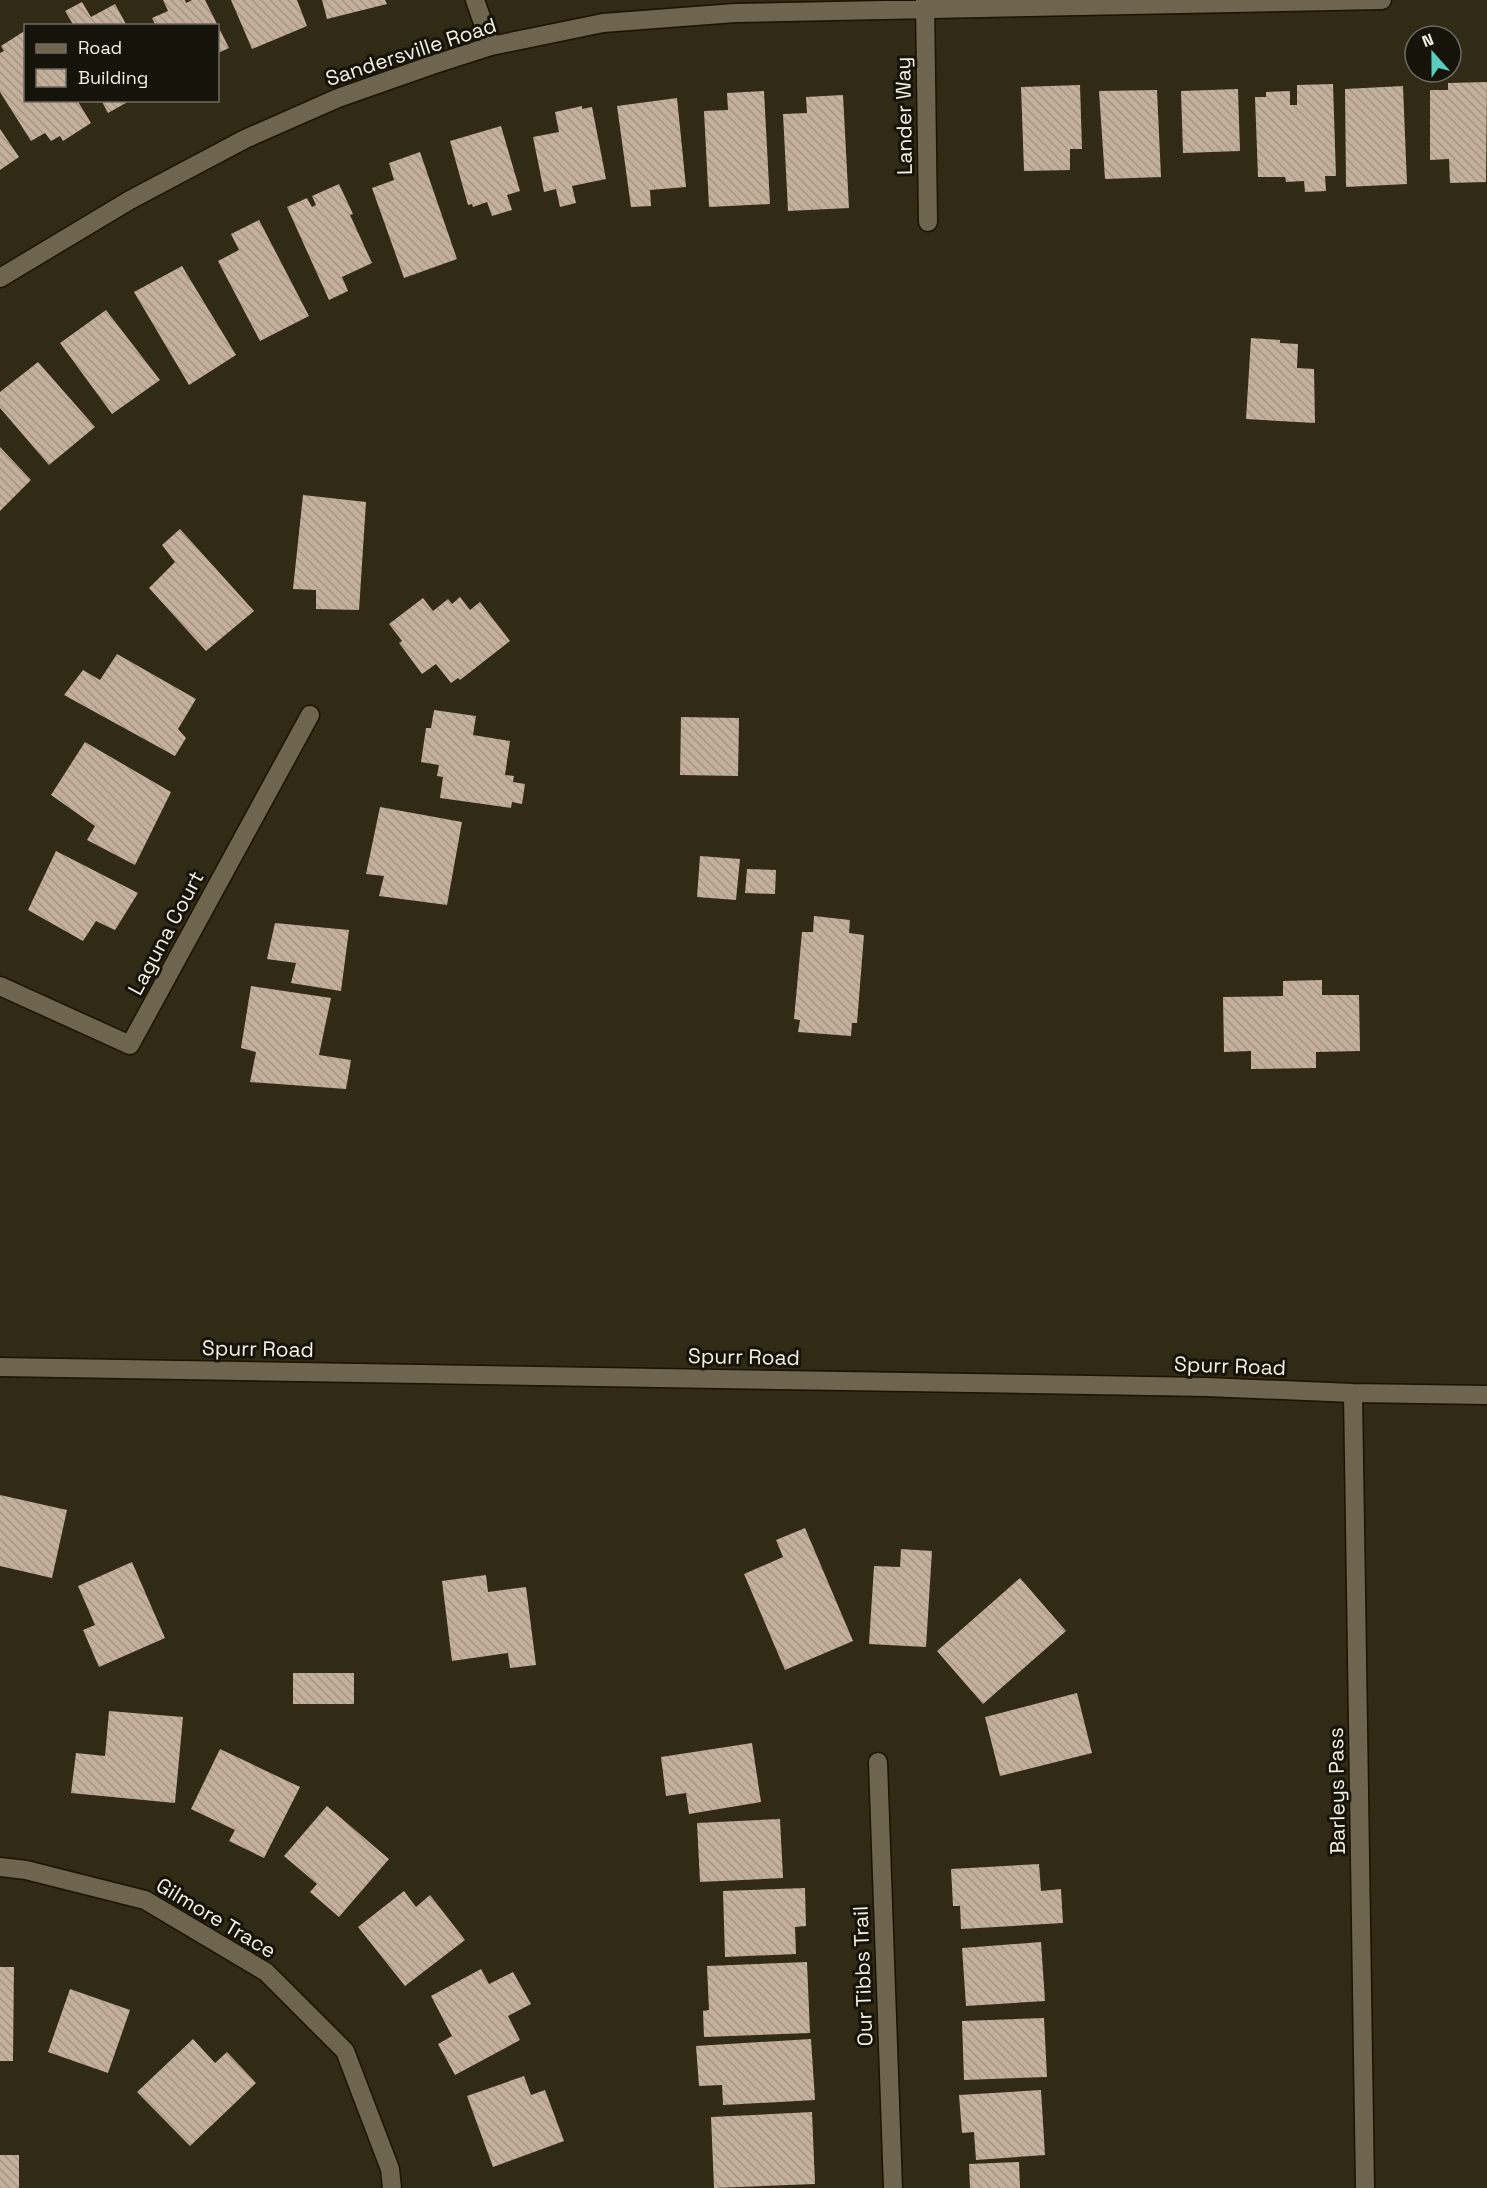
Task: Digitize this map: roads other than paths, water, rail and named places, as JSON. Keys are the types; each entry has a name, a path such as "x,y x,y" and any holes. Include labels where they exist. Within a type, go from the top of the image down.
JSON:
{"street":[{"path":"475,0 491,46"},
{"name":"Sandersville Road","path":"0,278 130,200 245,139 339,98 491,46 603,23 735,13 925,4 1382,0"},
{"name":"Lander Way","path":"925,4 928,222"},
{"name":"Laguna Court","path":"0,986 130,1046 310,716"},
{"name":"Spurr Road","path":"0,1367 1195,1387 1487,1395"},
{"name":"Barleys Pass","path":"1353,1393 1365,2188"},
{"name":"Our Tibbs Trail","path":"878,1762 893,2188"},
{"name":"Gilmore Trace","path":"0,1868 26,1870 146,1900 266,1972 345,2051 390,2169 392,2188"}]}
